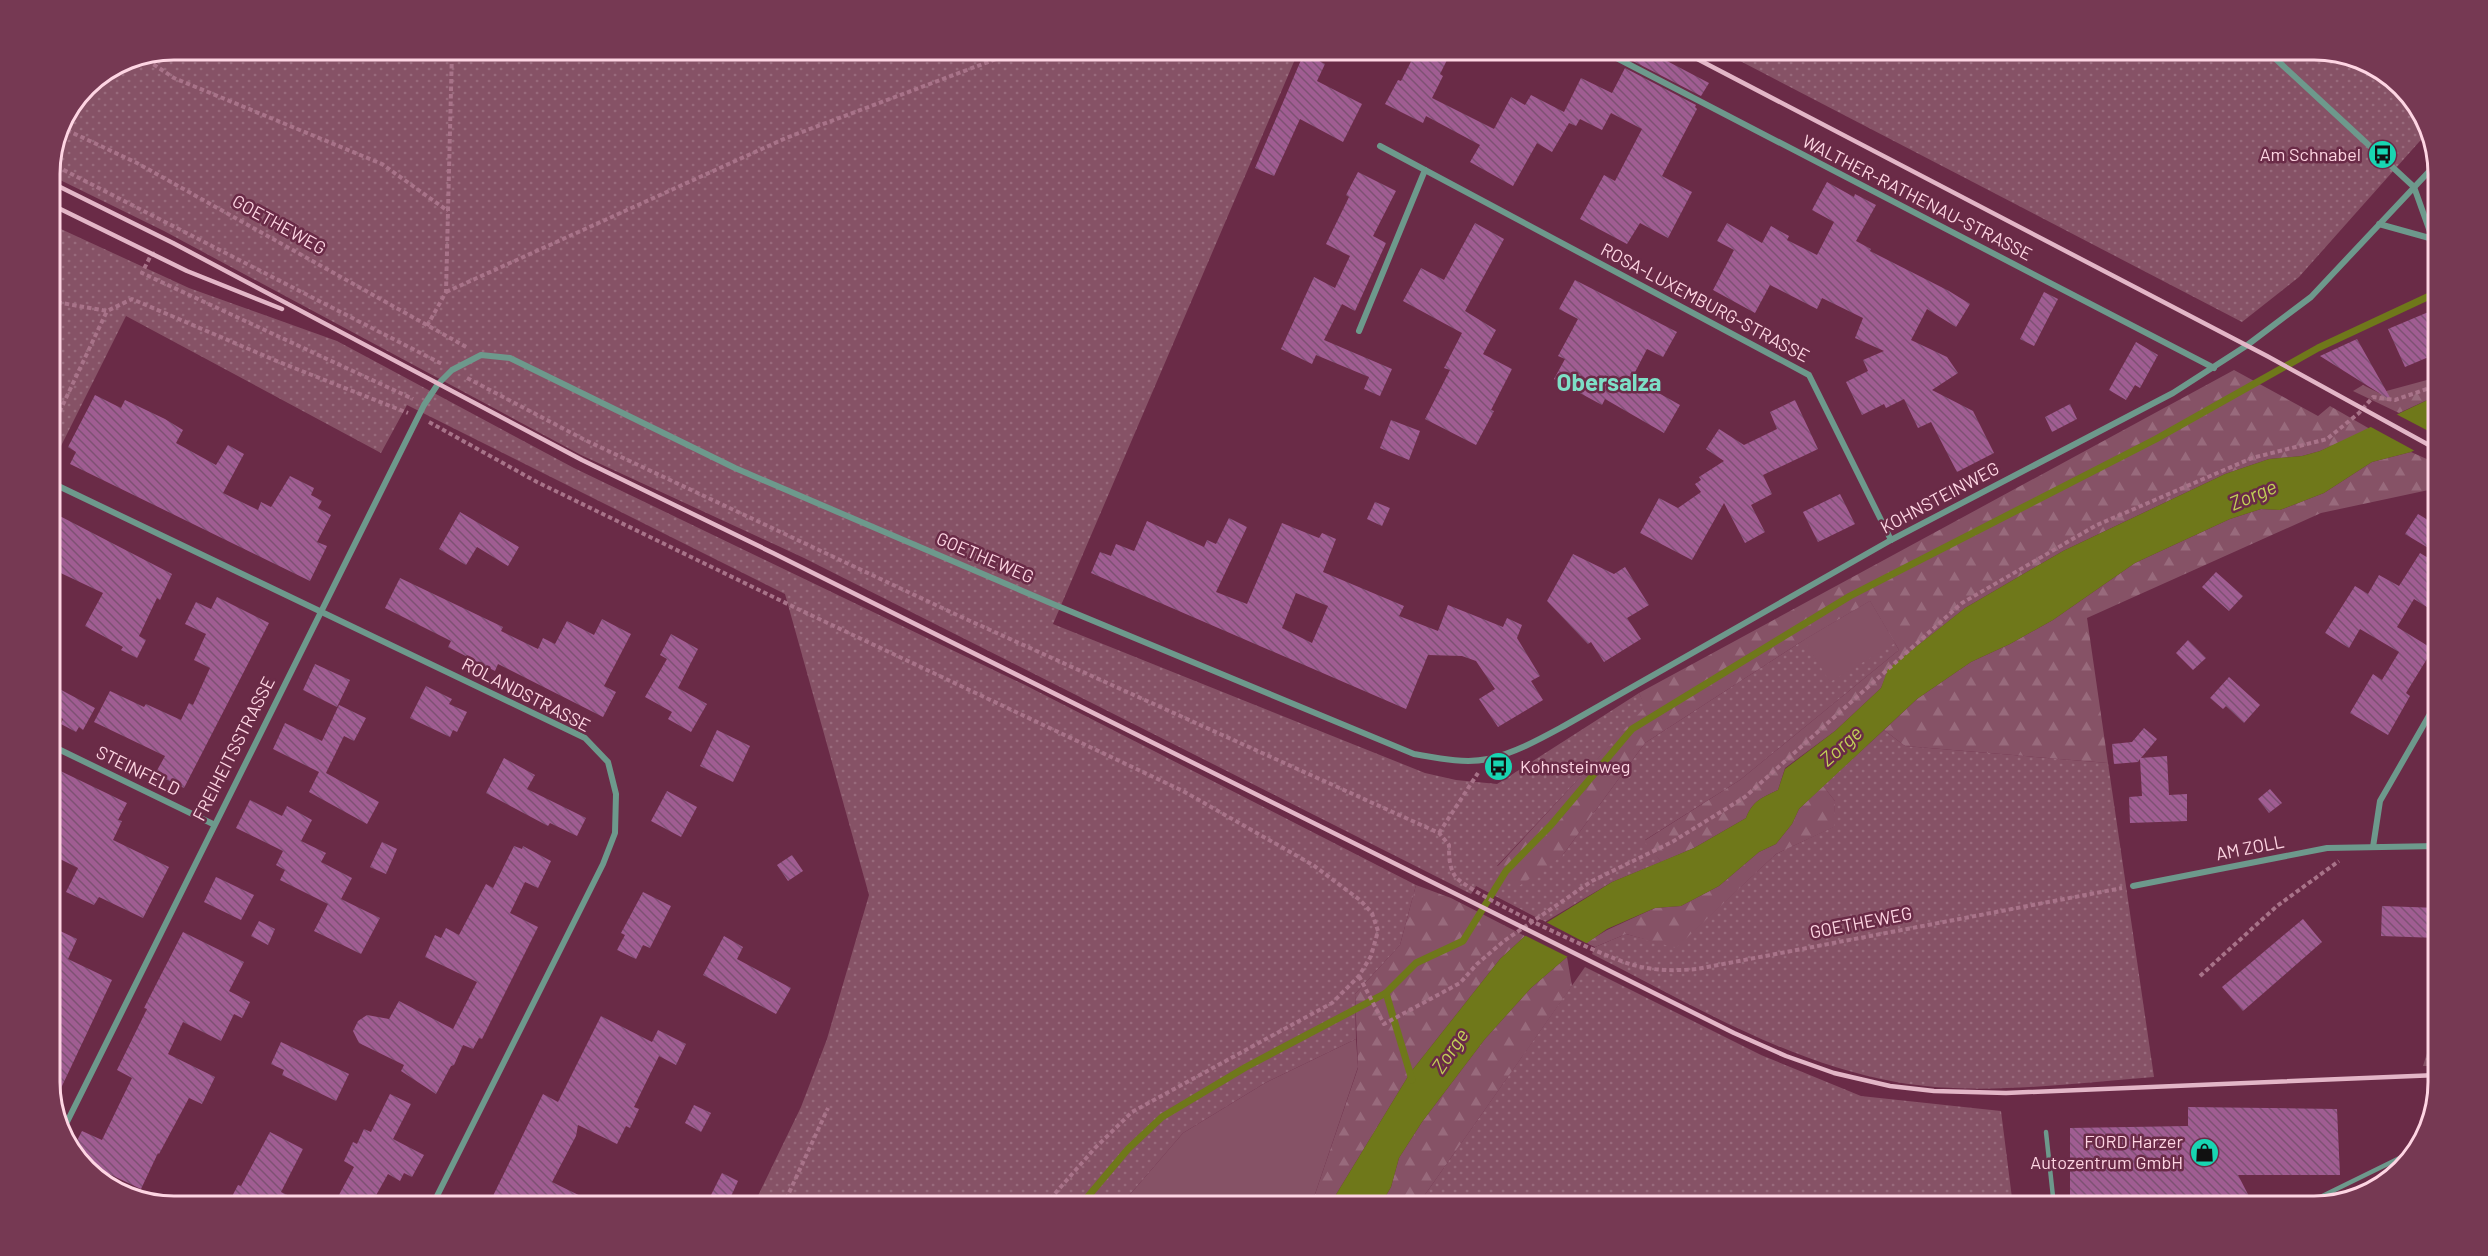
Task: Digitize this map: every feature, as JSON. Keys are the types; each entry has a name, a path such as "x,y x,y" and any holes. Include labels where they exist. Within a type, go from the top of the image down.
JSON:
{"street":[{"name":"WALTHER-RATHENAU-STRASSE","path":"1620,60 2214,368"},
{"path":"2277,60 2414,187 2428,225"},
{"name":"ROSA-LUXEMBURG-STRASSE","path":"1380,146 1809,375 1891,540"},
{"path":"1359,331 1425,170"},
{"name":"KOHNSTEINWEG","path":"1486,759 1522,748 1564,726 1891,540 2173,393 2214,368 2311,297 2428,172"},
{"path":"2379,224 2428,238"},
{"path":"452,370 481,355"},
{"name":"GOETHEWEG","path":"481,355 510,358 735,468 1060,607 1414,754 1447,760 1486,759"},
{"name":"FREIHEITSSTRASSE","path":"67,1122 213,824 424,405 438,384 452,370"},
{"name":"ROLANDSTRASSE","path":"60,487 585,738 608,762 616,794 615,832 603,864 437,1196"},
{"path":"2373,847 2380,801 2428,717"},
{"name":"STEINFELD","path":"60,750 213,824"},
{"name":"AM ZOLL","path":"2133,886 2327,848 2428,846"}],"lane":[{"path":"2046,1132 2053,1196"},
{"path":"2324,1195 2398,1159"}],"path":[{"path":"427,326 446,292 452,60"},
{"path":"446,292 786,138 993,60"},
{"path":"151,63 174,78 382,164 448,211"},
{"name":"GOETHEWEG","path":"69,131 137,162 481,355"},
{"path":"60,168 585,440 957,615 1439,832 1486,759"},
{"path":"155,253 151,255 142,273 424,405"},
{"path":"60,303 108,311 132,299 279,362 418,417 548,487 798,609 1183,790 1313,865 1360,900 1372,913 1378,931 1371,956 1359,976 1332,1003 1132,1112 1095,1148 1053,1196"},
{"path":"60,411 108,311"},
{"path":"1359,976 1384,1024 1399,1017 1418,1004 1460,983 1477,964 1504,941 1592,880 1672,842 1745,797 1962,603 2097,525 2252,458 2327,439 2359,413 2373,397 2395,400 2428,388"},
{"name":"GOETHEWEG","path":"1439,832 1449,845 1454,874 1472,890 1595,951 1629,964 1656,970 1697,969 2133,886"},
{"path":"2200,976 2277,906 2356,848"},
{"path":"788,1196 828,1108"}],"green space":[{"path":"1295,60 1053,624 1425,773 1456,780 1497,784 1639,693 1646,707 1497,866 1562,856 1645,743 1804,640 1870,601 1899,650 1740,780 1645,840 1661,862 1612,882 1545,922 1476,886 1471,894 804,558 581,455 164,231 60,180 64,144 83,104 104,83 117,75 137,66 159,61"},
{"path":"1738,60 2314,60 2337,62 2365,72 2378,79 2400,99 2409,110 2422,138 2299,277 2242,322"},
{"path":"60,229 189,288 337,341 574,468 1025,685 1416,885 1400,945 1355,994 1356,1039 1265,1083 1183,1133 1129,1196 758,1196 801,1107 827,1039 869,895 785,594 407,405 381,453 126,316 60,448"},
{"path":"2234,370 2318,416 2330,406 2370,429 2320,451 2302,456 2269,459 2225,474 2063,551 1965,608 1889,669 1881,688 1835,731 1785,768 1778,790 1763,797 1755,804 1746,818 1694,848 1661,862 1644,841 1740,780 1899,650 1870,601 1804,640 1645,743 1562,856 1516,888 1497,867 1645,707 1639,693"},
{"path":"2428,380 2428,400 2399,413 2353,391 2363,385 2379,393"},
{"path":"2411,452 2428,460 2428,490 2321,513 2087,618 2108,763 1905,746 1884,730 1917,699 1971,662 2053,620 2135,563 2230,519 2261,509 2280,510 2324,493 2372,462"},
{"path":"1870,601 1895,643 1830,682 1804,640"},
{"path":"1884,730 1905,746 2108,763 2154,1077 1993,1089 1896,1082 1856,1073 1778,1046 1702,1011 1592,954 1595,947 1626,934 1676,947 1776,854 1833,827 1835,801 1823,786"},
{"path":"1823,786 1835,801 1834,827 1776,854 1676,948 1626,934 1595,947 1586,943 1607,930 1655,908 1681,906 1719,886 1759,852 1776,844 1792,824 1799,809"},
{"path":"1416,885 1451,898 1525,936 1500,959 1410,1073 1335,1196 1314,1196 1358,1068 1355,994 1400,945"},
{"path":"1567,957 1572,986 1424,1196 1386,1196 1391,1187 1399,1158 1422,1122 1485,1039 1531,988"},
{"path":"1585,967 1761,1055 1861,1096 2001,1111 2012,1196 1424,1196"},
{"path":"1356,1039 1358,1067 1314,1196 1129,1196 1183,1133 1265,1083"},
{"path":"2428,1050 2428,1066 2423,1066"}],"water":[{"name":"Zorge","path":"2428,400 2428,443 2411,452 2372,462 2324,493 2280,510 2261,509 2230,519 2135,563 2053,620 1971,662 1917,699 1799,809 1792,824 1776,844 1759,852 1719,886 1681,906 1655,908 1607,929 1567,957 1531,988 1485,1039 1422,1122 1399,1158 1391,1187 1386,1196 1335,1196 1410,1073 1500,959 1525,936 1612,882 1694,848 1746,818 1748,812 1763,797 1778,790 1785,769 1835,731 1881,688 1888,669 1965,608 2063,551 2225,474 2269,459 2302,456 2320,451"}],"pier":[{"path":"2394,413 2428,431 2428,446 2417,452 2369,426"},
{"path":"1542,920 1589,944 1570,958 1522,934"}],"building":[{"path":"1301,60 1317,60 1325,64 1317,81 1362,104 1343,142 1300,119 1274,176 1255,168"},
{"path":"1412,60 1447,60 1440,74 1443,76 1432,98 1494,129 1511,97 1525,105 1531,95 1564,112 1581,78 1612,93 1625,68 1696,105 1697,109 1662,176 1692,192 1668,238 1640,223 1627,244 1580,219 1604,175 1615,181 1642,129 1611,113 1602,130 1580,119 1576,126 1569,123 1552,152 1537,143 1513,186 1470,162 1480,145 1426,116 1423,123 1385,104 1398,80 1401,81"},
{"path":"1631,60 1665,60 1709,83 1701,96"},
{"path":"1358,172 1396,191 1373,236 1386,243 1355,311 1342,304 1324,340 1392,369 1380,396 1364,389 1369,377 1316,355 1312,364 1281,349 1314,277 1335,288 1350,256 1326,244 1349,197 1346,195"},
{"path":"1827,182 1854,197 1855,194 1876,205 1856,241 1871,249 1870,251 1970,304 1956,327 1927,309 1911,340 1947,357 1958,373 1932,390 1973,411 1994,453 1957,472 1931,422 1918,428 1904,399 1886,408 1884,404 1862,415 1846,382 1868,371 1863,360 1884,351 1855,338 1863,318 1822,298 1817,309 1770,285 1755,313 1713,290 1734,250 1717,241 1727,223 1762,243 1771,226 1789,236 1787,240 1817,255 1834,222 1812,210"},
{"path":"1475,223 1504,239 1465,311 1496,330 1483,354 1512,369 1476,445 1425,419 1450,370 1444,368 1462,333 1403,301 1421,268 1444,280"},
{"path":"1575,280 1677,332 1663,357 1647,349 1632,378 1680,405 1664,433 1605,399 1602,405 1554,379 1565,359 1558,356 1578,319 1559,309"},
{"path":"2044,292 2058,299 2034,346 2020,339"},
{"path":"2428,312 2428,357 2405,367 2388,329"},
{"path":"2357,339 2375,371 2392,401 2320,356"},
{"path":"2136,342 2158,355 2140,388 2135,385 2126,400 2109,390"},
{"path":"95,395 121,408 125,400 165,419 183,430 176,443 216,465 228,445 244,454 223,493 258,510 261,502 271,507 290,476 314,488 311,495 322,501 318,508 331,515 317,542 327,546 310,581 70,464 76,452 68,447"},
{"path":"1795,400 1818,449 1763,475 1772,494 1751,505 1765,532 1745,543 1724,503 1692,560 1640,533 1659,498 1678,508 1701,492 1695,484 1701,480 1699,477 1724,461 1706,449 1719,429 1744,445 1777,429 1770,412"},
{"path":"2070,404 2077,419 2052,432 2045,417"},
{"path":"1391,420 1420,431 1409,460 1380,448"},
{"path":"1840,494 1855,524 1818,542 1803,512"},
{"path":"1375,502 1390,508 1382,526 1367,519"},
{"path":"460,512 519,547 508,566 477,547 466,565 439,549"},
{"path":"2418,514 2428,520 2428,548 2405,534"},
{"path":"60,516 172,574 160,600 157,598 139,636 146,640 137,658 121,650 123,647 85,626 103,593 60,573"},
{"path":"1229,518 1247,527 1216,592 1247,604 1282,523 1319,538 1322,533 1336,539 1323,572 1404,606 1399,616 1438,631 1448,605 1503,627 1507,618 1522,625 1517,638 1540,676 1531,681 1543,700 1498,727 1479,699 1495,689 1476,661 1462,656 1428,655 1406,709 1091,573 1100,552 1111,556 1116,544 1134,551 1147,521 1204,547 1207,540 1216,544","holes":["1296,593 1328,606 1312,643 1282,628"]},
{"path":"2420,553 2428,558 2428,608 2414,599 2397,627 2428,646 2428,657 2406,693 2410,696 2388,735 2350,713 2373,674 2382,680 2399,652 2360,629 2349,648 2325,633 2355,586 2368,594 2379,575 2399,586"},
{"path":"1573,554 1614,574 1625,567 1649,605 1627,618 1641,639 1604,662 1591,642 1588,644 1547,601"},
{"path":"2216,572 2243,596 2229,611 2202,587"},
{"path":"400,578 503,627 501,631 538,649 543,638 555,644 567,621 594,635 602,619 631,634 604,686 616,692 603,717 498,664 495,671 448,647 451,641 385,608"},
{"path":"217,597 269,623 184,788 155,774 165,756 94,722 110,691 144,707 146,704 181,720 189,703 193,705 210,668 194,660 206,634 185,624 196,602 211,609"},
{"path":"671,634 698,649 678,688 707,704 691,732 668,719 672,712 645,697 667,659 660,655"},
{"path":"2188,640 2206,658 2193,670 2176,653"},
{"path":"315,664 350,680 337,707 303,690"},
{"path":"2229,677 2260,705 2244,723 2226,706 2223,709 2210,698"},
{"path":"426,686 452,699 449,704 467,712 457,732 453,730 450,737 410,718"},
{"path":"60,689 95,708 83,730 79,727 76,732 61,724 63,719 60,717"},
{"path":"339,705 366,718 354,741 344,736 326,773 379,802 367,824 309,792 319,772 273,749 285,723 322,741"},
{"path":"2144,728 2157,739 2141,758 2167,756 2169,795 2187,794 2187,821 2130,823 2129,797 2142,796 2140,759 2138,762 2114,764 2112,744 2132,742"},
{"path":"717,730 750,746 733,782 700,766"},
{"path":"504,758 535,775 527,789 586,818 577,836 550,823 548,826 486,793"},
{"path":"60,771 127,803 118,820 122,821 113,840 169,867 143,918 99,897 94,905 66,892 78,868 60,859"},
{"path":"2270,789 2282,803 2269,813 2258,799"},
{"path":"667,791 697,807 681,837 651,821"},
{"path":"250,800 282,816 287,806 312,820 301,841 326,853 321,862 352,878 341,899 380,918 361,954 314,931 328,904 280,880 285,870 276,865 283,851 236,828"},
{"path":"382,842 397,849 386,874 370,867"},
{"path":"514,846 522,849 523,846 551,861 538,888 525,882 510,913 538,927 482,1039 479,1038 473,1049 463,1045 436,1094 401,1071 404,1065 359,1043 353,1031 358,1021 367,1015 389,1019 399,1001 453,1029 477,982 425,957 435,935 441,938 446,928 459,935 486,884 493,888"},
{"path":"792,855 803,871 788,881 777,865"},
{"path":"216,877 254,895 241,920 204,902"},
{"path":"643,892 671,906 650,948 643,945 636,959 617,950 625,935 621,933"},
{"path":"2382,906 2428,908 2428,938 2381,936"},
{"path":"2303,919 2322,942 2243,1011 2222,987"},
{"path":"259,921 275,929 268,945 251,936"},
{"path":"60,931 77,939 68,959 112,980 60,1090"},
{"path":"183,932 244,962 229,991 250,1002 242,1018 234,1014 221,1041 183,1022 168,1054 215,1077 202,1104 189,1098 141,1189 102,1171 77,1141 82,1131 102,1140 132,1078 117,1070 147,1009 144,1008"},
{"path":"724,936 743,947 737,959 791,988 776,1014 703,975"},
{"path":"601,1016 652,1042 658,1030 686,1044 676,1065 659,1056 634,1107 639,1109 630,1128 626,1126 617,1144 578,1125 576,1136 552,1182 581,1196 493,1196 543,1094 558,1102"},
{"path":"281,1042 349,1074 336,1101 282,1075 284,1070 271,1064"},
{"path":"390,1094 411,1104 393,1139 424,1155 412,1177 404,1173 400,1181 388,1174 376,1196 338,1196 354,1167 344,1161 353,1142 357,1144 364,1129 371,1132"},
{"path":"694,1105 711,1113 701,1132 685,1123"},
{"name":"FORD Harzer Autozentrum GmbH","path":"2188,1107 2337,1109 2340,1175 2238,1175 2249,1196 2070,1196 2070,1128 2188,1126"},
{"path":"270,1132 303,1149 281,1192 289,1196 232,1196 238,1185 241,1186"},
{"path":"722,1173 738,1181 731,1196 710,1196"}],"waterway":[{"path":"1088,1196 1128,1149 1162,1117 1246,1067 1386,993 1416,963 1463,941 1506,871 1551,825 1632,729 1850,596 2156,439 2318,348 2428,297"},
{"path":"1386,993 1412,1080"}],"railway":[{"path":"1699,60 2267,356 2428,445"},
{"path":"60,187 173,243 582,460 1734,1033 1786,1056 1834,1073 1890,1086 1934,1091 2006,1093 2428,1075"},
{"path":"60,209 187,271 282,309"}],"place":[{"name":"Am Schnabel","path":"2382,155"},
{"name":"Kohnsteinweg","path":"1499,767"},
{"name":"FORD Harzer Autozentrum GmbH","path":"2204,1152"}],"district":[{"name":"Obersalza","path":"1609,383"}]}
